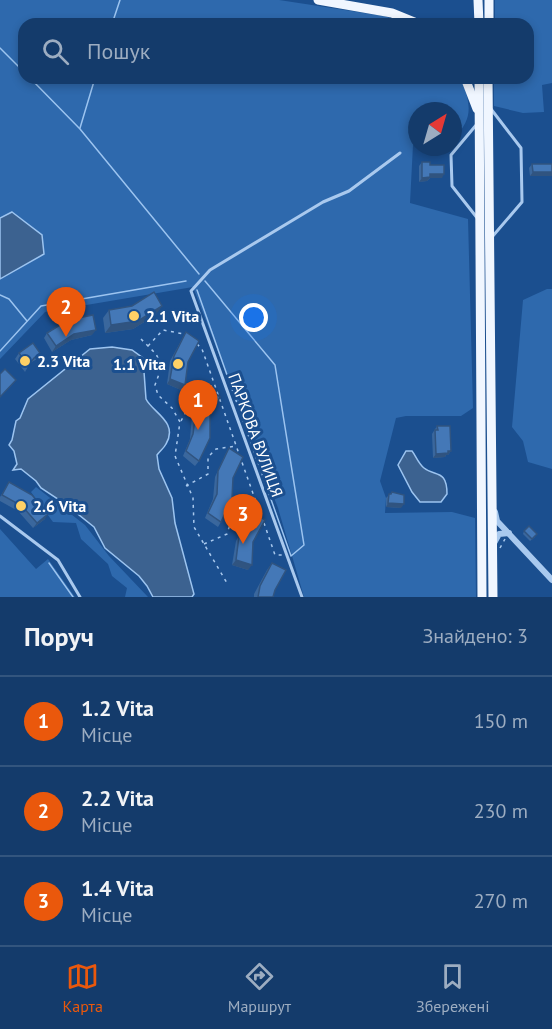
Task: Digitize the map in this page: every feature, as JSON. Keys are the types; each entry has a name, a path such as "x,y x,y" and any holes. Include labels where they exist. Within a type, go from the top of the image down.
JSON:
{"main road":[{"path":"318,0 392,13 404,18"},
{"path":"478,0 478,18"},
{"path":"489,0 489,18"},
{"path":"467,84 480,118"},
{"path":"479,84 482,597"},
{"path":"488,84 492,494 496,550 493,597"}],"street":[{"path":"492,494 497,521 552,579"},
{"path":"496,550 499,534 509,534"}],"lane":[{"path":"488,105 521,148 522,202 489,241"},
{"path":"480,118 451,155 452,186 480,223"},
{"name":"ПАРКОВА ВУЛИЦЯ","path":"302,597 191,291 210,270 323,202 349,192 400,153"},
{"path":"0,516 58,560 80,597"}],"path":[{"path":"148,346 163,330 184,333 190,338"},
{"path":"141,339 156,354 162,366 155,385 158,395 172,408 180,422"},
{"path":"196,344 202,349 275,555 286,555"},
{"path":"215,386 195,386 188,399 189,406 180,422 175,456 193,498 194,527 227,583"},
{"path":"186,486 208,474 208,457 216,449 236,446"},
{"path":"204,544 227,534 232,518 258,505"},
{"path":"496,550 509,534"}],"shaded area":[{"path":"0,0 279,0 390,18 18,18 18,84 463,84 469,110 462,128 462,102 408,102 408,156 412,156 410,203 468,219 473,408 461,416 396,418 380,481 386,498 385,513 452,512 475,518 476,597 304,597 278,508 193,287 45,312 0,359"},
{"path":"495,0 552,0 552,83 542,85 544,112 523,113 494,106 494,84 534,84 534,18 495,18"},
{"path":"12,212 42,235 44,254 0,279 0,218"},
{"path":"552,289 552,469 528,462 523,441 512,427 523,300"},
{"path":"112,347 132,350 143,358 146,399 163,418 169,430 166,444 157,455 159,469 172,498 175,523 194,594 192,597 153,597 139,576 105,548 94,527 41,488 21,469 13,470 17,464 14,451 9,445 16,421 20,418 28,399 90,349"},
{"path":"406,451 412,451 420,464 428,471 443,477 447,494 441,502 420,502 412,492 398,465"},
{"path":"36,487 85,525 109,556 148,597 125,597 127,588 112,576 108,564 81,539 76,523 53,522 31,492"},
{"path":"0,529 36,569 48,559 75,597 0,597"}],"building":[{"path":"422,162 430,162 430,165 444,165 444,174 430,174 430,177 422,178"},
{"path":"532,164 552,164 552,172 533,172"},
{"path":"154,292 162,306 138,321 111,325 109,310 132,306"},
{"path":"93,315 96,330 74,334 56,346 47,333 68,320"},
{"name":"1.1 Vita","path":"186,332 199,341 188,362 185,385 170,379 174,356"},
{"path":"33,343 40,353 28,366 19,353"},
{"path":"5,369 16,380 0,397 0,374"},
{"path":"207,387 220,397 210,416 210,438 199,461 186,451 193,434 196,410"},
{"path":"437,426 450,426 451,451 448,453 436,454 435,430 438,430"},
{"path":"229,448 243,457 233,478 232,498 221,522 208,513 217,494 218,471"},
{"path":"9,482 32,495 48,514 37,523 22,506 2,495"},
{"path":"392,492 404,495 404,504 388,503 389,494"},
{"path":"252,512 265,520 253,542 252,565 236,560 239,536"},
{"path":"529,526 537,534 532,539 524,531"},
{"path":"272,563 286,570 273,597 258,597 260,586"}],"waterway":[{"path":"114,18 120,0"},
{"path":"0,48 18,66"},
{"path":"36,84 80,129 199,274"},
{"path":"80,128 93,84"},
{"path":"0,351 41,306 186,281"},
{"path":"197,290 291,556 304,545 275,365 205,281"},
{"path":"0,295 9,299 27,321"},
{"path":"49,563 73,597"}],"place":[{"name":"2.1 Vita","path":"134,316"},
{"name":"2.2 Vita","path":"66,337"},
{"name":"2.3 Vita","path":"25,361"},
{"name":"1.1 Vita","path":"178,364"},
{"name":"1.2 Vita","path":"198,430"},
{"name":"2.6 Vita","path":"21,506"},
{"name":"1.4 Vita","path":"243,544"}]}
